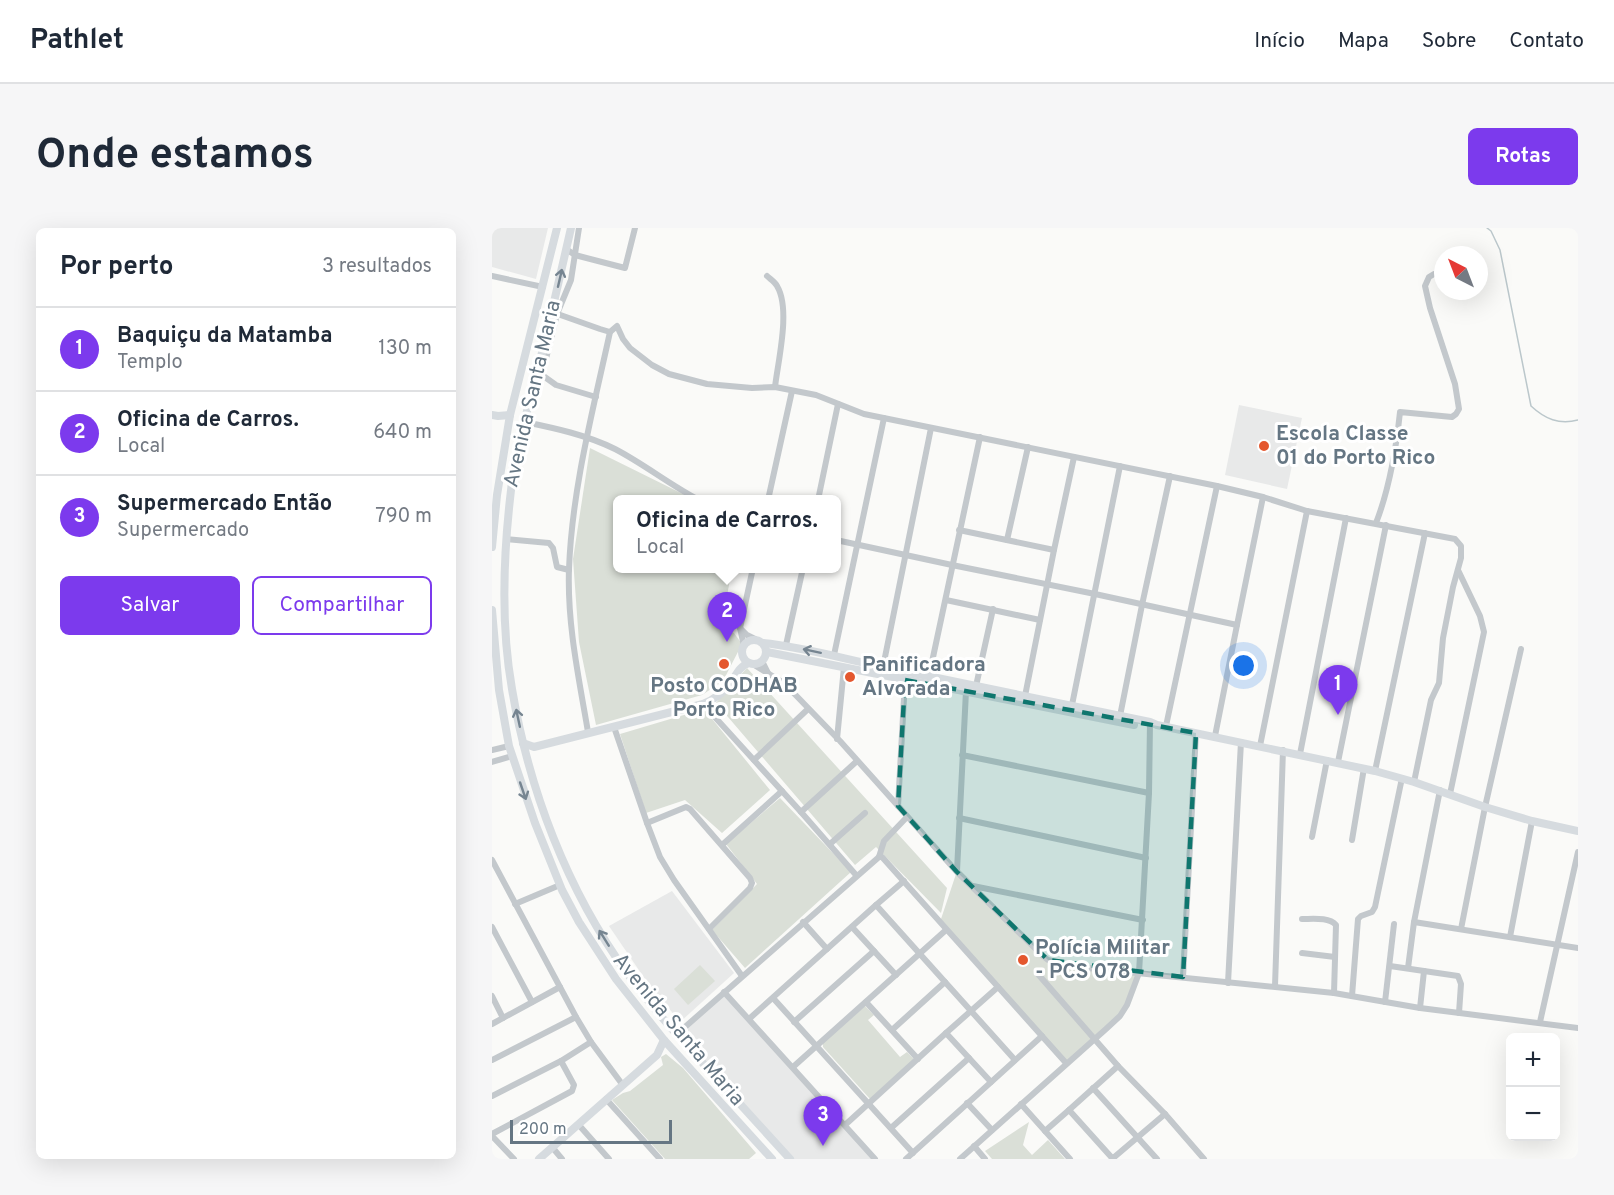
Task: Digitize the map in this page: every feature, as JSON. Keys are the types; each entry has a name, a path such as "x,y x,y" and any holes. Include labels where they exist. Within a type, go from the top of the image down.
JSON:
{"main road":[{"name":"Avenida Santa Maria","path":"492,547 497,495 510,415 557,228"},
{"name":"Avenida Santa Maria","path":"571,228 555,313 525,422 510,497 506,539 505,632 511,688 523,743 551,832 577,890 605,940 628,974 677,1034 790,1159"},
{"path":"495,416 510,415"},
{"path":"495,416 508,425"},
{"path":"497,495 510,497"},
{"name":"Avenida Santa Maria","path":"492,610 499,690 508,746 560,885 579,922 616,979 664,1040 770,1157"},
{"path":"733,679 743,650 751,640 786,645 1072,705 1155,725"},
{"path":"759,641 767,652 905,680 1215,736 1364,768 1402,778 1532,821 1578,831"},
{"path":"494,645 502,675 510,676"},
{"path":"743,650 750,663"},
{"path":"523,743 534,747 703,704 715,698 729,685 744,664 762,661 767,652"},
{"path":"499,690 511,688"},
{"path":"527,757 534,747"},
{"path":"535,823 547,821"},
{"path":"540,836 551,832"},
{"path":"657,1055 664,1040"},
{"path":"539,1159 657,1055 674,1050"},
{"path":"755,1141 765,1132"},
{"path":"770,1157 778,1146"}],"street":[{"path":"579,228 569,288 555,313 542,375 556,385 596,397"},
{"path":"566,249 575,255 625,268 635,228"},
{"path":"1376,523 1390,478 1400,412 1452,417 1460,405 1425,286 1429,277 1434,274"},
{"path":"492,276 543,287"},
{"path":"766,276 777,285 783,306 783,334 775,387"},
{"path":"555,313 610,332"},
{"path":"588,732 573,645 569,570 574,513 586,438 610,332 617,326 630,348 652,365 669,374 707,384 752,388 775,387 816,394 855,412 1217,486 1307,511 1450,537 1459,542 1462,552 1443,638 1440,676 1431,700 1414,782"},
{"path":"769,495 792,391"},
{"path":"819,495 838,404"},
{"path":"834,655 884,418"},
{"path":"525,422 586,438 615,449 691,495"},
{"path":"883,667 931,428"},
{"path":"928,676 980,437"},
{"path":"1007,540 1028,447"},
{"path":"1025,696 1074,457"},
{"path":"1072,705 1120,466"},
{"path":"1120,716 1170,476"},
{"path":"960,1159 1120,1016 1127,1005 1139,973 1155,725 1189,615 1217,486"},
{"path":"1215,736 1263,497"},
{"path":"1260,746 1307,511"},
{"path":"1300,754 1346,518"},
{"path":"1338,762 1386,525"},
{"path":"959,530 1054,550"},
{"path":"1375,771 1425,533"},
{"path":"506,539 549,543 553,548 557,567 569,570"},
{"path":"841,541 1237,625"},
{"path":"1450,794 1484,632 1478,610 1458,570"},
{"path":"743,650 740,628 752,573"},
{"path":"786,645 802,573"},
{"path":"946,600 1040,620"},
{"path":"976,686 993,609"},
{"path":"740,628 747,635 759,641"},
{"path":"1461,929 1485,807 1521,649"},
{"path":"762,661 768,674"},
{"path":"750,663 784,683 957,872 1048,960 1078,967 1334,993 1420,1008 1578,1028"},
{"path":"837,739 844,667"},
{"path":"897,806 905,680"},
{"path":"957,872 966,691"},
{"path":"703,704 856,875"},
{"path":"754,760 808,709"},
{"path":"614,726 660,857 742,976"},
{"path":"1183,977 1196,733"},
{"path":"1228,983 1241,742"},
{"path":"492,750 508,746"},
{"path":"1275,986 1283,750"},
{"path":"963,754 1149,793"},
{"path":"492,762 512,756"},
{"path":"1312,837 1327,760"},
{"path":"801,812 857,761"},
{"path":"1352,840 1364,768"},
{"path":"1352,996 1358,919 1372,912 1375,907 1402,778"},
{"path":"1408,968 1414,922 1440,790"},
{"path":"722,845 782,791"},
{"path":"647,823 686,807 690,809 750,878 752,883 750,888 709,929"},
{"path":"830,844 866,813"},
{"path":"677,1034 879,857 884,841 907,817"},
{"path":"959,818 1146,858"},
{"path":"1510,938 1532,821"},
{"path":"1540,1022 1578,852"},
{"path":"879,857 882,857 904,881 1066,1063"},
{"path":"492,860 495,874 515,904 576,1017 622,1084"},
{"path":"749,1019 904,881"},
{"path":"515,904 560,885"},
{"path":"972,886 1143,920"},
{"path":"876,905 1015,1060"},
{"path":"1302,919 1328,920 1335,923 1334,993"},
{"path":"803,922 827,949"},
{"path":"1414,922 1578,948"},
{"path":"1385,1002 1394,924"},
{"path":"492,927 532,1002"},
{"path":"852,927 896,975"},
{"path":"793,1067 946,930"},
{"path":"794,1022 874,951"},
{"path":"1302,953 1335,957"},
{"path":"1390,966 1459,977 1461,984 1459,1013"},
{"path":"1420,1008 1424,971"},
{"path":"1037,973 1204,1159"},
{"path":"892,1030 945,982"},
{"path":"492,1024 560,987"},
{"path":"844,1125 998,987"},
{"path":"724,992 875,1159"},
{"path":"492,996 503,1018"},
{"path":"773,998 913,1153"},
{"path":"866,1002 918,1059"},
{"path":"492,1060 576,1017"},
{"path":"946,1033 991,1082"},
{"path":"906,1159 1042,1036"},
{"path":"492,1096 561,1061 591,1042"},
{"path":"891,1128 969,1058"},
{"path":"514,1159 492,1135 572,1091 574,1085 561,1061"},
{"path":"1045,1131 1118,1065"},
{"path":"1094,1088 1157,1159"},
{"path":"606,1099 660,1159"},
{"path":"967,1103 992,1130"},
{"path":"1021,1104 1070,1159"},
{"path":"1069,1110 1113,1159 1165,1114"},
{"path":"578,1124 609,1159"},
{"path":"974,1146 985,1159"},
{"path":"552,1148 562,1159"}],"highlighted area":[{"path":"905,680 1196,733 1183,977 1048,960 957,872 898,806"}],"shaded area":[{"path":"492,228 548,228 536,279 492,267"},
{"name":"Escola Classe 01 do Porto Rico","path":"1239,405 1302,418 1287,489 1225,475"},
{"path":"590,448 685,495 613,495 613,573 731,573 721,628 734,633 742,644 723,681 702,695 596,725 579,642 573,559"},
{"path":"747,668 947,888 941,913 876,847 855,865 716,703"},
{"path":"704,709 770,790 722,833 685,800 646,813 620,734"},
{"path":"780,798 851,872 745,968 712,930 757,884 726,844"},
{"path":"958,868 1049,959 1139,973 1119,1016 1066,1063 940,922"},
{"path":"672,891 734,973 680,1022 645,979 609,926"},
{"path":"700,965 715,981 688,1005 674,989"},
{"path":"724,992 875,1159 789,1159 677,1034"},
{"path":"865,1006 874,1015 868,1020 900,1057 907,1052 914,1059 870,1099 823,1047 823,1043"},
{"path":"666,1054 683,1068 756,1153 749,1159 665,1159 612,1100 630,1091 663,1065 661,1057"},
{"path":"1029,1122 1023,1145 1032,1155 1048,1140 1065,1159 992,1159 985,1151"}],"waterway":[{"path":"1487,228 1491,231 1500,250 1531,406 1553,420 1565,422 1578,420"}],"place":[{"name":"Escola Classe 01 do Porto Rico","path":"1264,446"},
{"name":"Oficina de Carros.","path":"727,642"},
{"name":"Posto CODHAB Porto Rico","path":"724,664"},
{"name":"Panificadora Alvorada","path":"850,677"},
{"name":"Baquiçu da Matamba","path":"1338,715"},
{"name":"Polícia Militar - PCS 078","path":"1023,960"},
{"name":"Supermercado Então","path":"823,1146"}]}
